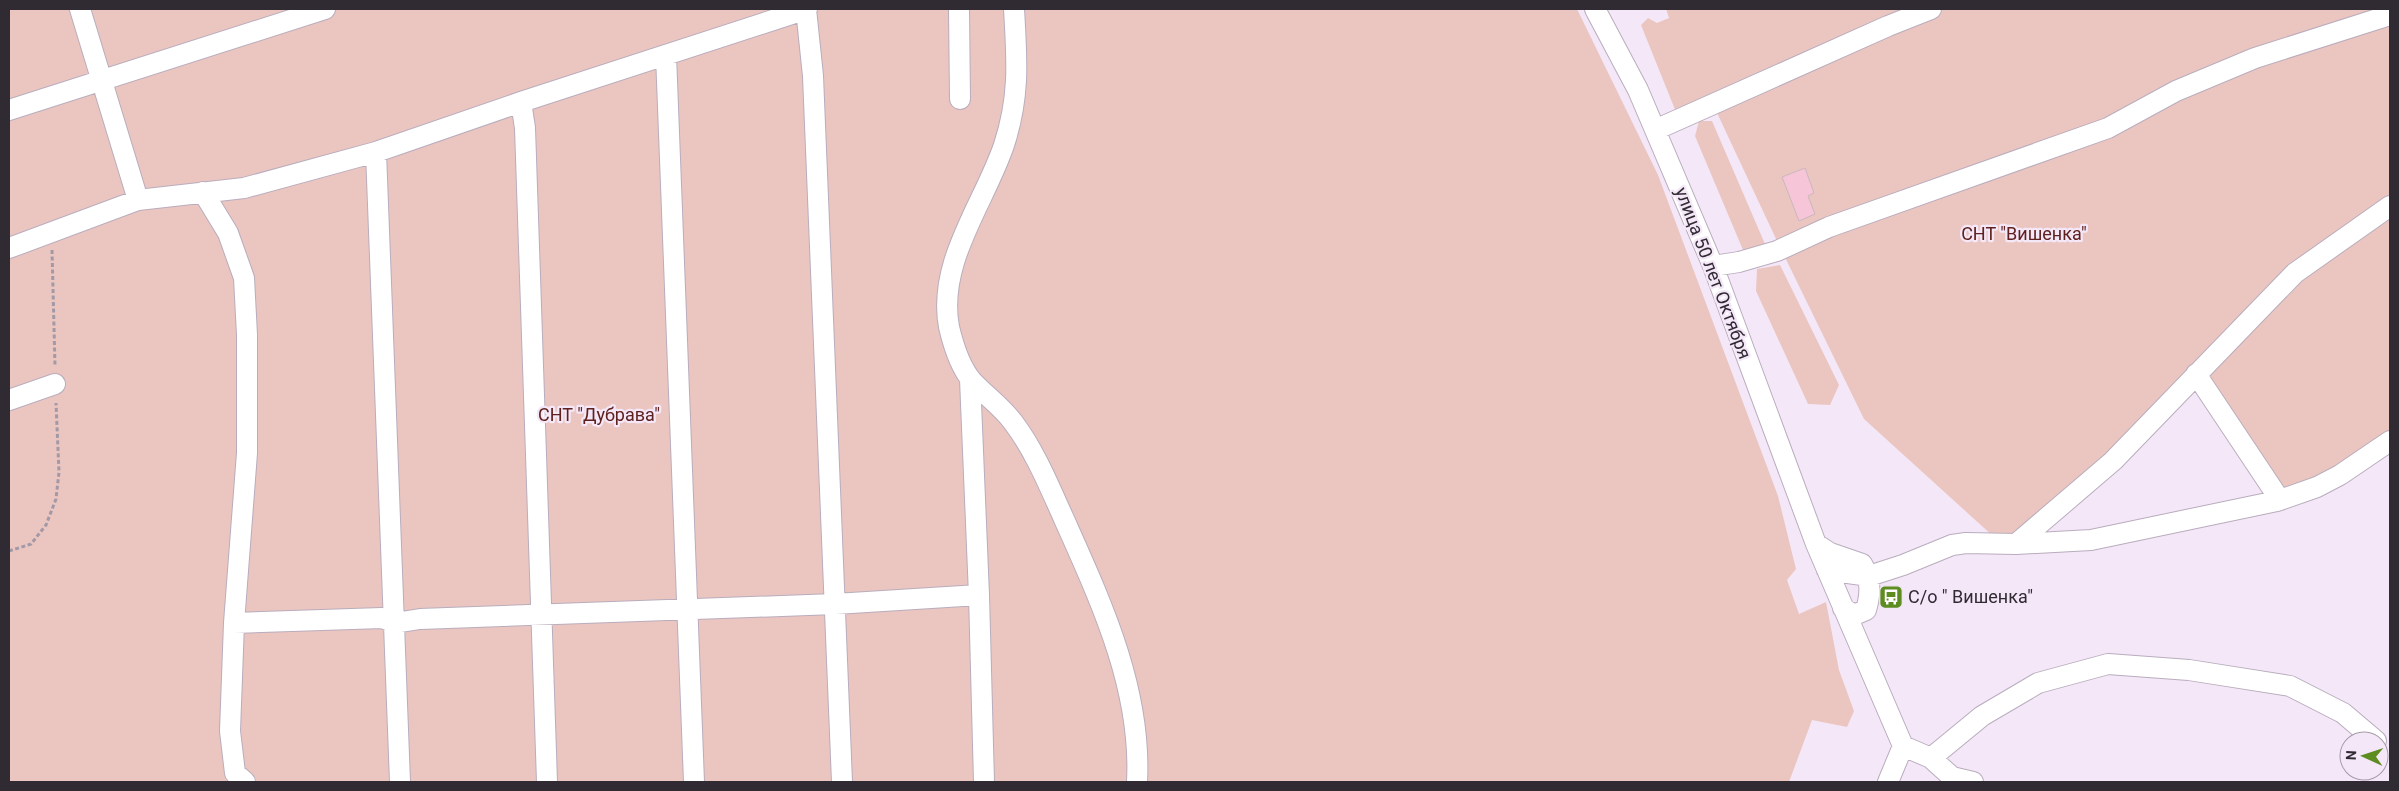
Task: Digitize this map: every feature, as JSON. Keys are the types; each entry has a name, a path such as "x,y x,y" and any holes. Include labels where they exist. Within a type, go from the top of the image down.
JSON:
{"street":[{"path":"80,9 138,200"},
{"path":"9,110 325,9"},
{"path":"9,248 138,200 244,188 376,152 521,102 807,9 813,76 842,782"},
{"path":"958,9 960,99"},
{"path":"1014,9 1018,69 1015,105 1003,147 969,221 948,293 949,327 957,351 970,379 1013,422 1041,467 1107,618 1132,703 1139,752 1137,782"},
{"name":"улица 50 лет Октября","path":"1595,9 1638,90 1713,266 1816,544 1903,746"},
{"path":"1655,130 1880,29 1931,9"},
{"path":"1713,266 1739,262 1777,251 1829,227 2108,128 2176,91 2255,58 2390,15"},
{"path":"666,54 694,782"},
{"path":"521,102 526,128 547,782"},
{"path":"376,152 400,782"},
{"path":"203,192 228,233 244,278 247,335 247,453 234,623 230,730 234,773 246,782"},
{"path":"2016,544 2114,461 2295,273 2390,206"},
{"path":"2196,374 2280,500"},
{"path":"970,379 984,782"},
{"path":"9,400 55,384"},
{"path":"1827,570 1869,576 1952,546 1966,543 2016,544 2091,540 2280,500 2332,479 2390,441"},
{"path":"1816,544 1830,553 1862,564 1869,576 1870,596 1866,610 1854,615 1843,608"},
{"path":"234,623 382,618 395,623 420,618 688,607 835,604 979,596"},
{"path":"1931,758 1982,716 2038,683 2108,664 2189,670 2290,686 2343,713 2364,731"},
{"path":"1888,782 1903,746 1931,758 1952,777 1973,782"}],"green space":[{"name":"СНТ \"Дубрава\"","path":"9,9 1577,9 1658,175 1778,496 1796,569 1787,580 1799,614 1826,602 1839,670 1854,711 1847,727 1812,720 1789,782 9,782"},
{"name":"СНТ \"Вишенка\"","path":"1666,9 2390,9 2390,434 2333,472 2268,497 2193,385 2013,538 1994,537 1864,419 1711,100 1676,112 1641,25 1648,18 1657,23 1669,18"},
{"path":"1699,121 1712,121 1765,244 1743,250 1695,136"},
{"path":"1780,265 1839,385 1830,405 1808,404 1756,291 1757,269"}],"building":[{"path":"1805,168 1814,193 1808,196 1815,214 1799,221 1782,177"}],"place":[{"name":"С/о \" Вишенка\"","path":"1891,597"}]}
